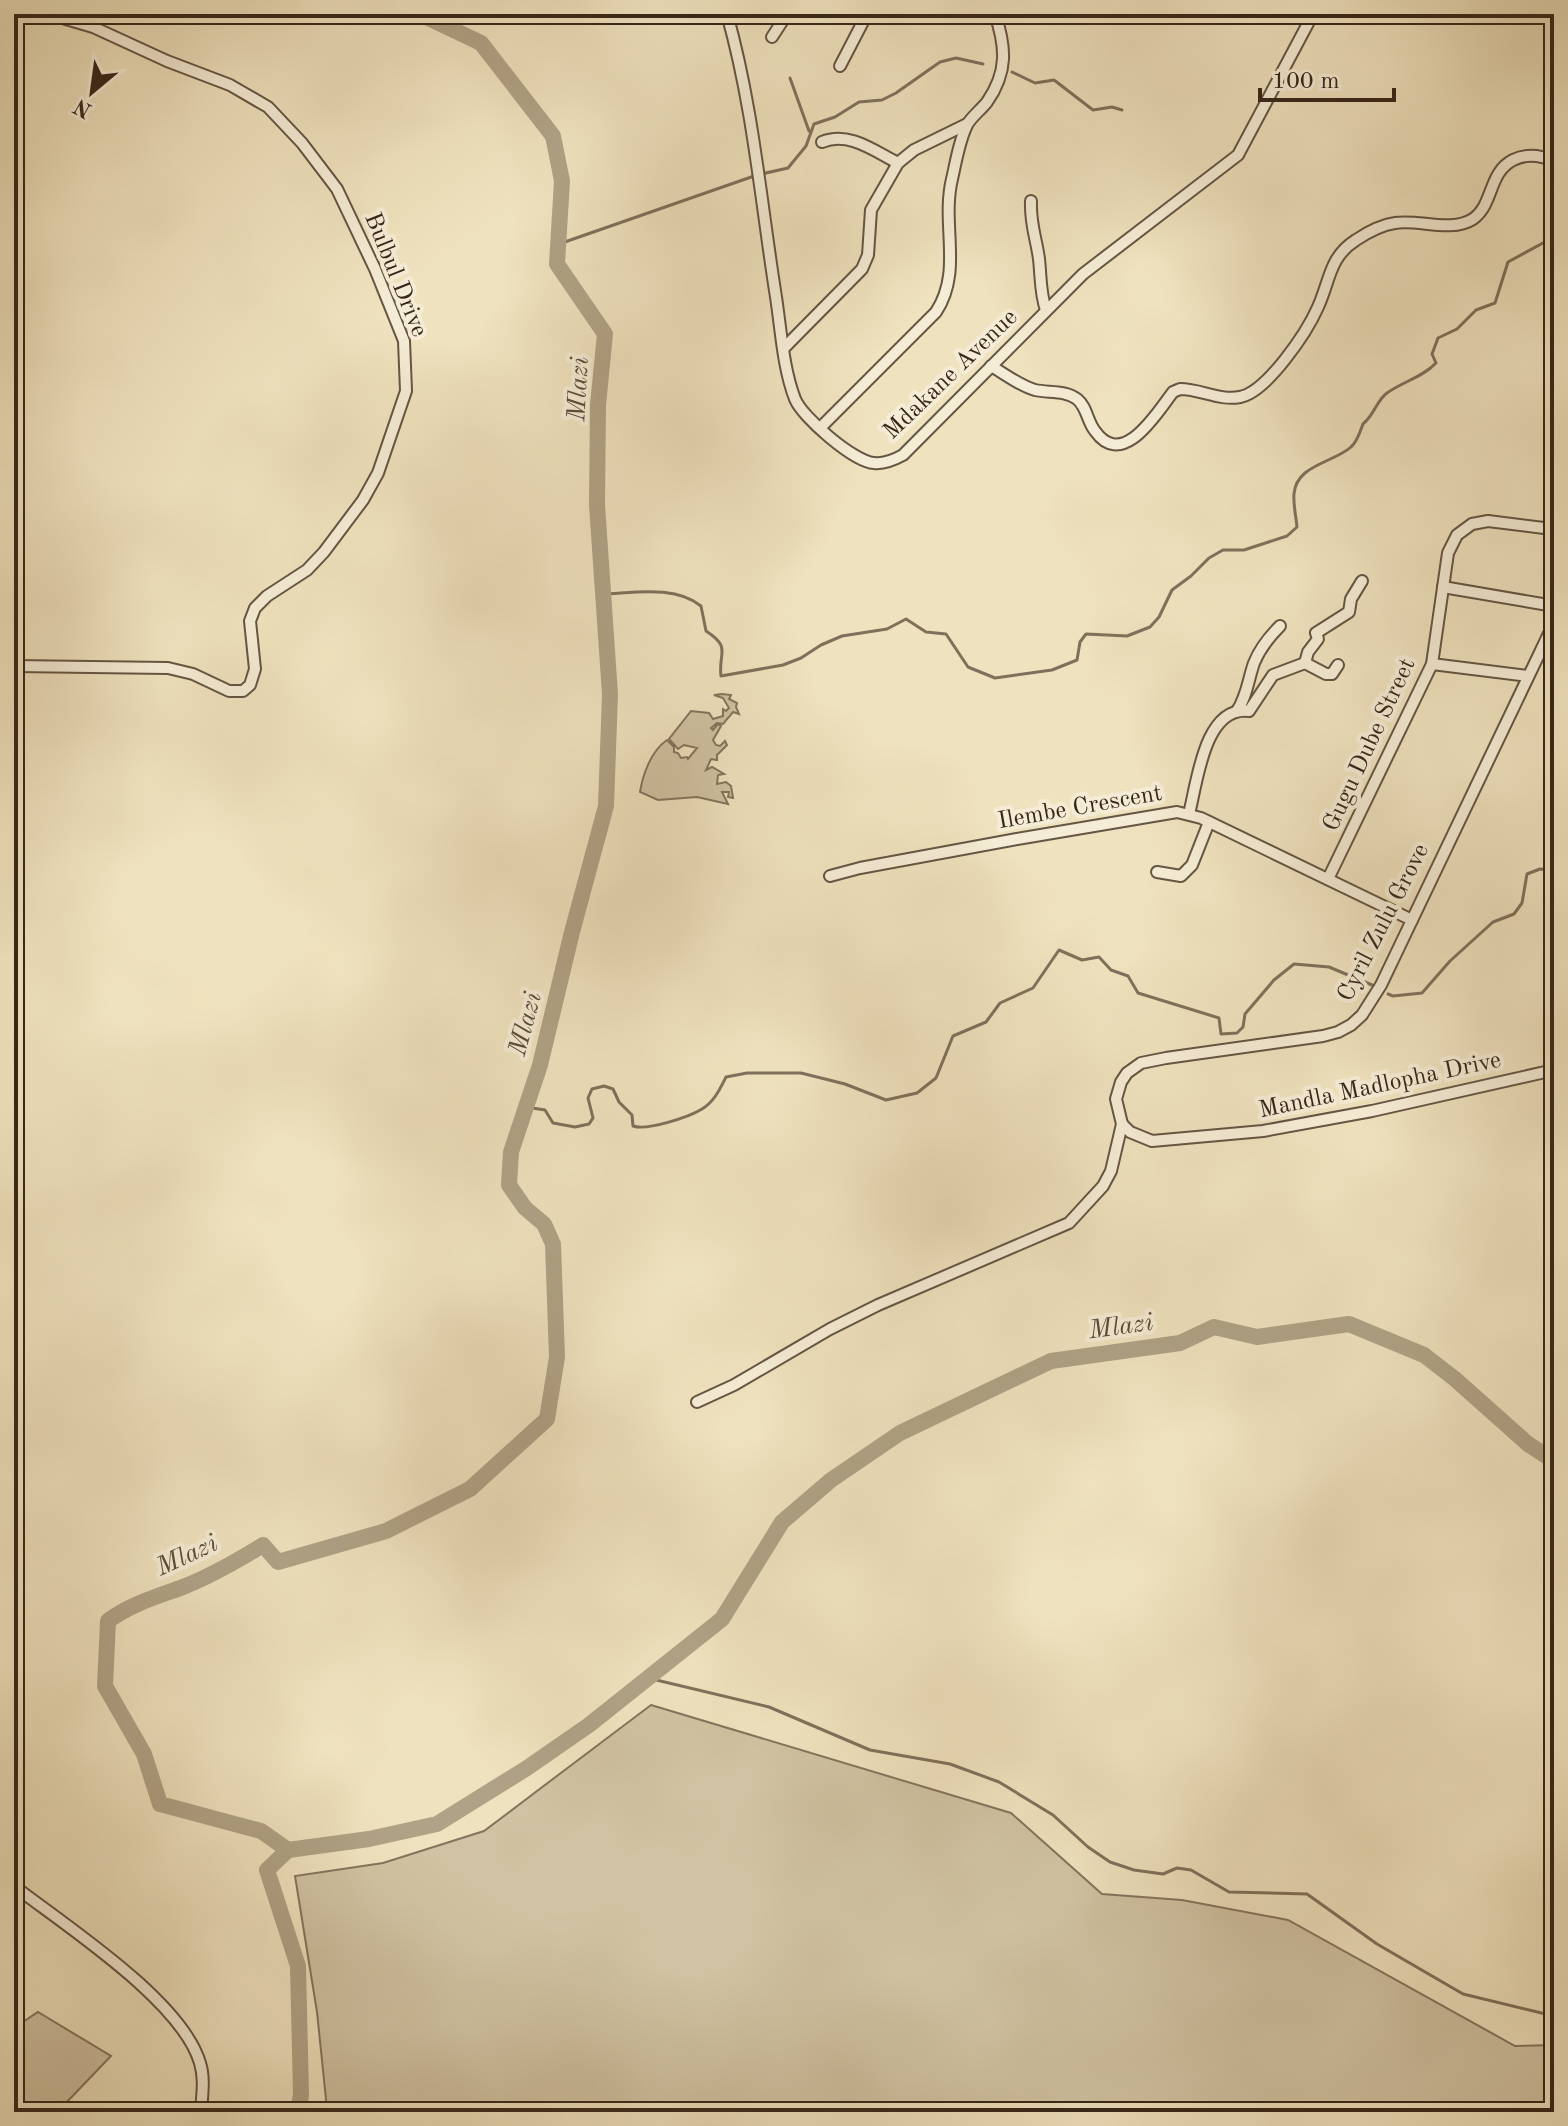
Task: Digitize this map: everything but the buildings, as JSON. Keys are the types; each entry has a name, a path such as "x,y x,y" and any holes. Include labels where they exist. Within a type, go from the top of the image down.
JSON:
{"street":[{"name":"Bulbul Drive","path":"14,666 168,668 193,674 229,691 239,692 247,688 255,669 250,627 252,615 267,596 307,570 363,500 378,473 407,383 404,341 346,207 321,166 279,117 230,85 152,54 121,38 72,21 27,14"},
{"name":"Mdakane Avenue","path":"727,14 739,61 796,401 846,450 863,461 880,463 895,459 911,448 1083,274 1238,155 1313,14"},
{"path":"772,37 787,14"},
{"path":"840,66 867,14"},
{"path":"821,427 936,312 942,302 951,270 949,191 967,124 995,89 1004,67 1004,41 995,14"},
{"path":"785,347 862,269 868,255 871,210 898,163 914,150 967,124"},
{"path":"822,142 832,138 848,139 898,163"},
{"path":"991,366 1031,389 1072,396 1084,407 1098,435 1114,443 1129,441 1143,432 1173,392 1180,389 1230,398 1242,397 1266,383 1316,312 1333,262 1342,249 1381,226 1394,223 1458,225 1469,221 1484,206 1498,171 1506,163 1531,155 1554,161"},
{"path":"1031,201 1030,223 1038,253 1040,288 1046,310"},
{"name":"Gugu Dube Street","path":"1328,879 1432,664 1443,587 1452,543 1457,535 1472,524 1506,522 1552,529"},
{"path":"1305,663 1308,652 1318,639 1316,633 1349,612 1351,599 1362,581"},
{"path":"1443,587 1554,606"},
{"name":"Cyril Zulu Grove","path":"697,1402 734,1385 878,1305 1069,1223 1103,1186 1111,1171 1122,1124 1117,1109 1118,1090 1127,1073 1141,1063 1323,1036 1351,1025 1362,1015 1375,994 1554,623"},
{"path":"1189,814 1193,783 1207,744 1220,721 1237,711 1245,698 1260,651 1280,626"},
{"path":"1237,711 1249,711 1273,675 1305,663 1332,674 1338,665"},
{"path":"1432,664 1528,676"},
{"name":"Ilembe Crescent","path":"830,876 860,868 1177,812 1209,822 1412,920"},
{"path":"1157,872 1181,876 1192,865 1209,822"},
{"name":"Mandla Madlopha Drive","path":"1122,1124 1130,1132 1152,1141 1263,1131 1342,1118 1554,1070"},
{"path":"14,1886 134,1979 178,2022 201,2065 204,2084 201,2112"}],"shaded area":[{"path":"714,695 731,695 729,699 737,703 739,714 733,712 723,724 717,723 711,728 713,730 718,724 721,726 713,740 716,745 720,746 725,741 727,745 717,755 717,760 711,759 706,770 712,767 724,774 718,775 717,784 726,782 731,786 733,798 728,797 729,792 722,792 728,804 697,797 658,800 640,792 649,763 656,750 667,740 674,747 674,752 688,759 697,748 684,745 678,749 669,739 691,711 709,713 713,719 723,716 723,709 726,711 729,708 723,698"},
{"path":"651,1705 1011,1813 1102,1894 1182,1900 1288,1920 1515,2046 1554,2045 1554,2112 331,2112 327,2109 317,2012 295,1876 383,1863 484,1831"},
{"path":"38,2012 111,2056 63,2106 66,2112 14,2112 14,2028"}],"waterway":[{"name":"Mlazi","path":"420,14 481,43 553,136 562,181 557,264 605,334 598,405 597,505 610,694 606,806 540,1065 511,1152 509,1185 525,1208 544,1224 553,1244 557,1357 547,1419 470,1489 386,1531 278,1562 263,1545 214,1573 135,1605 108,1621 105,1686 144,1754 160,1804 261,1831 288,1850 369,1839 437,1824 589,1725 722,1619 782,1522 831,1480 900,1433 1051,1361 1180,1343 1214,1327 1257,1337 1349,1324 1424,1355 1528,1444 1554,1461"},
{"path":"559,244 757,175 788,168 806,146 814,124 835,117 859,102 882,100 940,62 956,58 983,64"},
{"path":"1012,72 1035,83 1054,80 1093,110 1112,107 1122,110"},
{"path":"790,78 809,131"},
{"path":"1545,169 1554,197"},
{"path":"1364,423 1387,393 1436,363 1432,354 1438,338 1457,329 1476,310 1495,303 1508,262 1554,237"},
{"path":"602,594 667,593 691,599 701,606 706,631 721,646 721,676 783,665 842,636 887,629 906,619 926,632 946,634 968,667 995,678 1052,670 1077,660 1080,642 1086,634 1127,636 1150,627 1159,617 1172,590 1223,550 1244,550 1287,536 1297,527 1294,506 1296,484 1308,471 1351,447 1363,424"},
{"path":"1548,869 1554,842"},
{"path":"1388,994 1422,993 1450,961 1493,922 1514,914 1522,903 1527,874 1540,869 1554,870"},
{"path":"526,1107 545,1110 553,1123 575,1127 589,1124 593,1118 588,1098 592,1089 604,1086 613,1089 619,1102 632,1115 633,1126 648,1127 702,1109 713,1099 726,1077 747,1073 801,1073 845,1084 886,1100 917,1093 936,1078 953,1036 986,1022 1000,1003 1033,988 1059,950 1082,960 1099,957 1111,970 1128,976 1138,993 1219,1018 1221,1034 1237,1033 1243,1027 1245,1014 1274,980 1294,964 1329,967 1372,985"},
{"path":"648,1678 769,1707 870,1750 950,1764 999,1782 1053,1815 1088,1847 1110,1862 1134,1870 1163,1874 1177,1868 1191,1870 1229,1892 1307,1894 1377,1944 1463,1994 1554,2016"},
{"path":"288,1850 267,1870 298,1966 301,2095 298,2112"}]}
